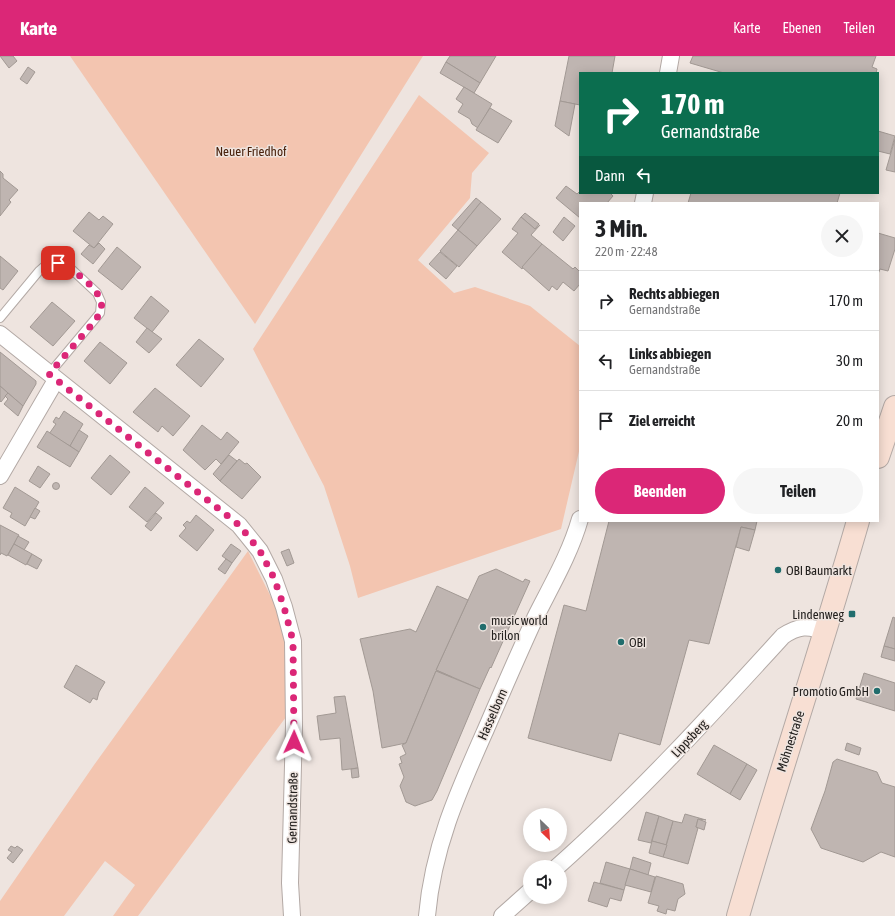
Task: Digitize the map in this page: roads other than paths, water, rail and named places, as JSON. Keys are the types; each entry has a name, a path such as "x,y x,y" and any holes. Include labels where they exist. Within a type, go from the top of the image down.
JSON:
{"street":[{"path":"668,72 671,56"},
{"name":"Gernandstraße","path":"0,334 239,525 260,551 274,578 284,607 293,641 294,726 290,884 292,916"},
{"path":"0,476 53,377"},
{"path":"879,454 895,407"},
{"name":"Hasselborn","path":"427,916 429,892 439,847 455,802 529,632 563,564 579,522"},
{"name":"Möhnestraße","path":"738,916 768,812 825,632 858,522"},
{"name":"Lippsberg","path":"566,860 605,825 667,762 783,636 795,630 811,626 825,632"},
{"path":"502,916 523,897"}],"lane":[{"path":"0,318 39,271 47,264 58,263 68,266 97,293 101,302 100,313 53,377"}],"place":[{"name":"OBI Baumarkt","path":"778,570"},
{"name":"Lindenweg","path":"852,614"},
{"name":"music world brilon","path":"483,627"},
{"name":"OBI","path":"621,642"},
{"name":"Promotio GmbH","path":"877,691"}],"park label":[{"name":"Neuer Friedhof","path":"251,151"}]}
